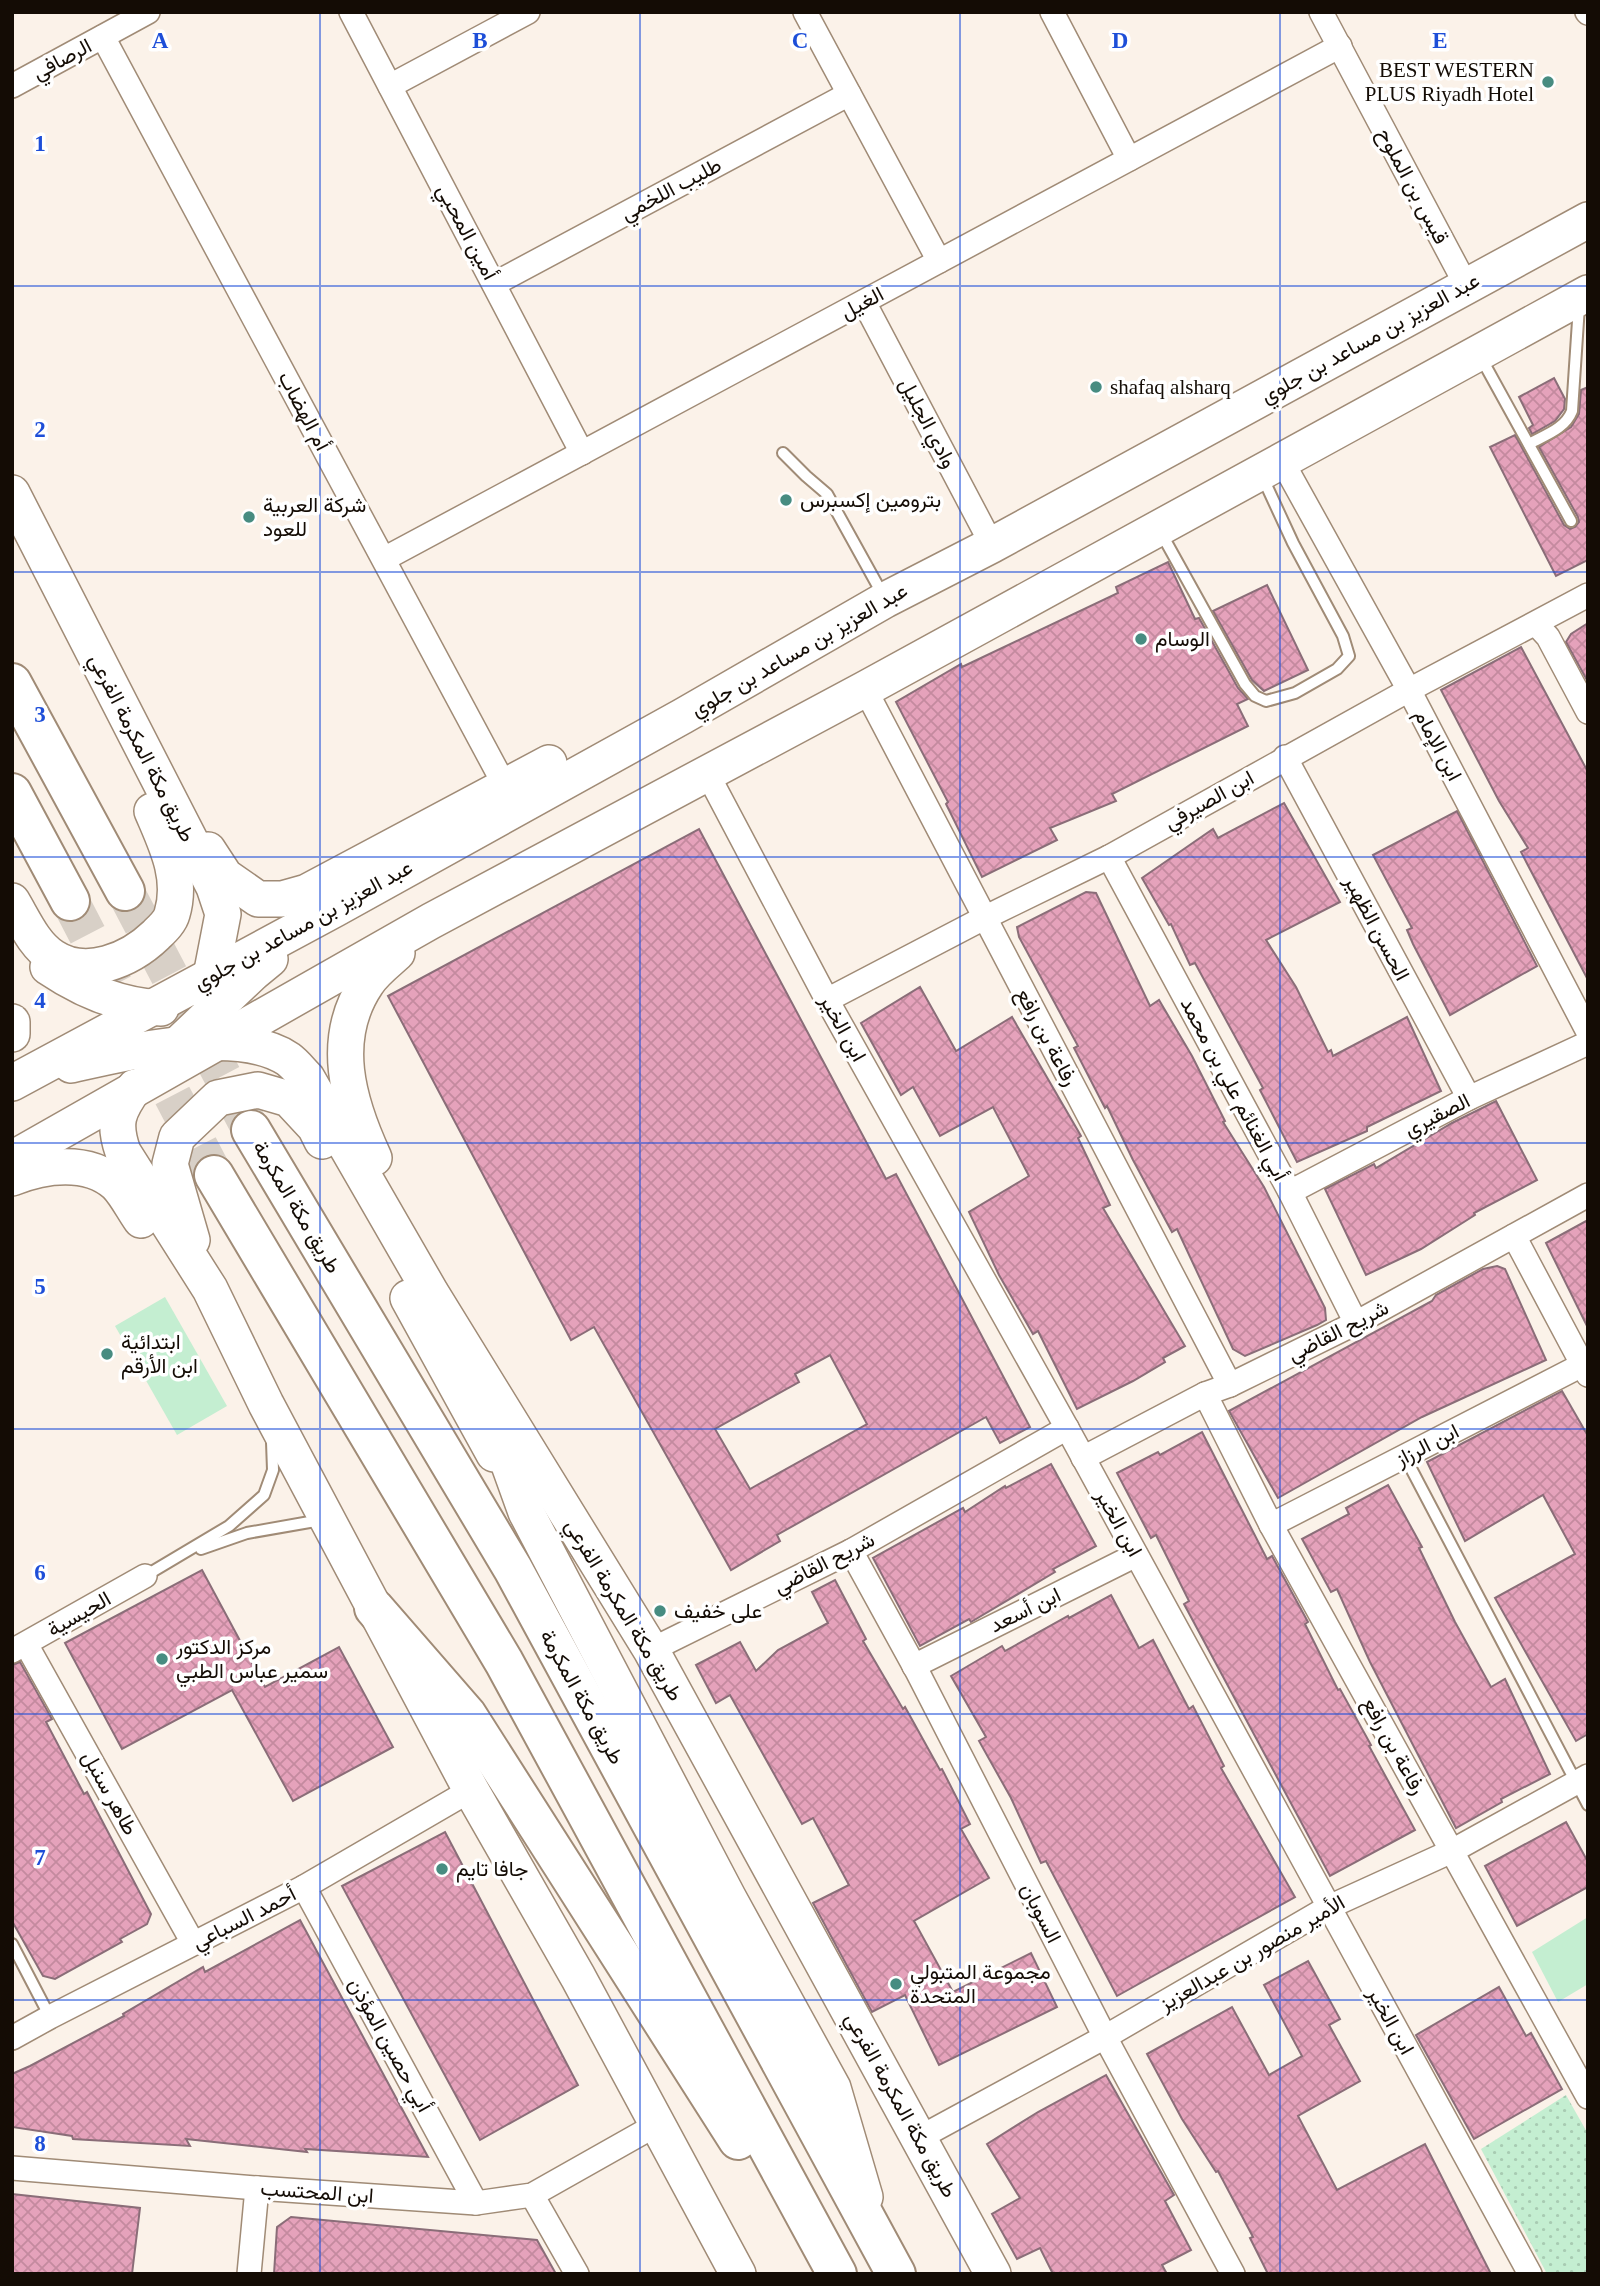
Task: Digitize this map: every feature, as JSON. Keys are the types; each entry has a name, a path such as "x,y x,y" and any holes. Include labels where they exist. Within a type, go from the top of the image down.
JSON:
{"highway":[{"path":"12,683 125,891"},
{"path":"12,793 70,901"},
{"name":"طريق مكة المكرمة","path":"251,1130 513,1569 896,2274"},
{"path":"214,1175 504,1662 837,2274"},
{"path":"374,1608 467,1715 733,2133 828,2274"}],"main road":[{"name":"عبد العزيز بن مساعد بن جلوي","path":"21,1079 152,1008 208,1009 335,909 683,716 885,600 992,545 1588,220"},
{"path":"12,1139 109,1082 162,1047 208,1009 303,992 1584,296"},
{"name":"طريق مكة المكرمة الفرعي","path":"12,494 214,887 223,914 208,1009 258,1047 288,1059 307,1078 431,1293 652,1650 993,2274"},
{"path":"90,647 225,876 258,899 282,899 307,892 617,726 683,716"},
{"path":"12,901 36,942 51,956 68,965 101,966 131,955 158,933 172,917 175,870 90,647"},
{"path":"431,921 368,982 352,1010 346,1034 345,1060 349,1094 359,1124 396,1203 431,1293"},
{"path":"12,934 21,947 65,979 115,1002 152,1008"},
{"path":"12,1158 133,1090 208,1009"},
{"path":"12,1022 12,1034"},
{"path":"21,1079 162,1047"},
{"path":"162,1047 119,1114 116,1127 123,1152 210,1289 266,1404 471,1790 578,1977 738,2274"},
{"path":"210,1289 170,1164 177,1137 218,1098 258,1090 289,1099 315,1127 526,1512 728,1898 833,2088 876,2237"},
{"path":"12,1178 50,1166 98,1172 117,1185 169,1257 210,1289"},
{"path":"470,1355 526,1512"}],"street":[{"name":"الرصافي","path":"12,86 148,12"},
{"name":"أمين المحبي","path":"351,12 582,453"},
{"path":"390,86 528,12"},
{"path":"805,12 939,261"},
{"path":"1052,12 1129,159"},
{"name":"قيس بن الملوح","path":"1321,12 1466,285"},
{"name":"أم الهضاب","path":"103,37 505,786"},
{"name":"الغيل","path":"384,559 1340,46"},
{"name":"طليب اللخمي","path":"494,284 849,94"},
{"name":"وادي الجليل","path":"864,302 992,545"},
{"name":"ابن الإمام","path":"1272,467 1409,690 1588,1032"},
{"name":"ابن الصيرفي","path":"827,1000 984,918 1109,857 1285,757 1588,595"},
{"path":"1536,624 1548,637 1588,712"},
{"name":"رفاعة بن رافع","path":"865,689 1230,1385"},
{"name":"الحسن الظهير","path":"1285,757 1469,1098"},
{"name":"ابن الخير","path":"708,773 827,1000 1067,1428 1530,2274"},
{"name":"أبي الغنائم علي بن محمد","path":"1109,857 1290,1192 1356,1323"},
{"name":"الصقيري","path":"1290,1192 1469,1098 1588,1043"},
{"name":"شريح القاضي","path":"1083,1458 1205,1394 1230,1385 1356,1323 1588,1195"},
{"path":"1514,1236 1585,1370"},
{"name":"ابن الرزاز","path":"1271,1525 1585,1370"},
{"name":"رفاعة بن رافع","path":"1205,1394 1271,1525 1588,2096"},
{"name":"شريح القاضي","path":"652,1650 851,1551 1067,1428"},
{"name":"السوبان","path":"851,1551 914,1665 1105,2037 1233,2274"},
{"name":"ابن أسعد","path":"914,1665 1136,1555"},
{"name":"الحيسية","path":"19,1647 145,1576"},
{"name":"طاهر سنبل","path":"19,1647 193,1943"},
{"name":"الأمير منصور بن عبدالعزيز","path":"919,2138 1105,2037 1329,1907 1452,1851 1582,1779"},
{"name":"أحمد السباعي","path":"12,2038 304,1887 471,1790"},
{"name":"أبي حصين المؤذن","path":"304,1887 476,2203"},
{"name":"ابن المحتسب","path":"12,2168 257,2189 476,2203 498,2202 533,2195 656,2125"},
{"path":"248,2274 257,2189"},
{"path":"533,2195 576,2274"}],"lane":[{"path":"1529,444 1569,420 1584,296"},
{"path":"1479,353 1571,521"},
{"path":"783,453 827,494 885,600"},
{"path":"1158,529 1195,590 1238,672 1255,696 1266,701 1295,692 1337,669 1349,656 1343,636 1293,543 1272,467"},
{"path":"145,1576 229,1526 264,1495 273,1470 266,1404"},
{"path":"1405,1457 1582,1779 1588,1805"},
{"path":"145,1576 207,1546 247,1533 327,1519"},
{"path":"12,1944 50,2017"}],"green space":[{"path":"165,1297 227,1406 177,1435 115,1326"},
{"path":"1588,1917 1588,1984 1558,2002 1532,1952"},
{"path":"1566,2095 1588,2134 1588,2274 1547,2274 1481,2149"}],"building":[{"path":"1554,378 1565,399 1564,409 1555,421 1532,434 1529,428 1533,425 1519,397"},
{"path":"1588,387 1588,560 1556,576 1490,447 1515,435 1564,525 1570,529 1575,527 1579,522 1578,517 1539,447 1571,427 1579,414 1581,390"},
{"path":"1168,562 1195,619 1199,618 1238,688 1248,699 1237,704 1248,726 1112,794 1116,801 1050,828 1057,840 982,877 946,804 948,802 896,702 961,664 962,667 1118,593 1116,587"},
{"path":"1267,585 1308,670 1264,691 1252,680 1213,611"},
{"path":"1588,623 1588,682 1566,642 1571,634"},
{"path":"1521,647 1588,772 1588,980 1521,852 1528,848 1499,801 1441,690"},
{"path":"1284,803 1340,902 1266,940 1296,987 1328,1052 1331,1050 1333,1056 1407,1017 1441,1091 1367,1127 1367,1131 1297,1162 1260,1090 1263,1088 1195,963 1190,965 1171,924 1169,925 1142,878 1213,829 1218,838"},
{"path":"1457,811 1537,966 1450,1015 1413,944 1407,930 1412,928 1373,855"},
{"path":"699,829 886,1179 896,1174 1030,1427 1000,1443 986,1417 777,1535 780,1541 731,1570 594,1327 571,1340 388,996","holes":["830,1355 867,1424 750,1489 715,1429 799,1382 795,1374"]},
{"path":"1086,892 1096,893 1150,1006 1159,1000 1192,1056 1225,1121 1223,1122 1264,1187 1325,1308 1326,1320 1317,1325 1245,1356 1233,1349 1177,1229 1172,1232 1133,1160 1107,1106 1105,1108 1074,1048 1078,1046 1019,937 1017,927"},
{"path":"920,987 956,1051 1012,1017 1081,1136 1078,1138 1110,1205 1103,1208 1185,1346 1163,1358 1165,1362 1133,1381 1077,1409 1038,1331 1033,1334 999,1275 969,1212 1029,1176 993,1107 940,1136 913,1087 901,1095 861,1023"},
{"path":"1496,1101 1537,1180 1474,1213 1475,1215 1421,1249 1366,1275 1325,1189 1374,1164 1376,1168 1452,1123"},
{"path":"1588,1220 1588,1328 1546,1243"},
{"path":"1497,1266 1505,1269 1546,1360 1422,1417 1278,1498 1229,1411 1432,1301 1436,1295 1483,1269"},
{"path":"1562,1391 1588,1436 1588,1734 1576,1741 1495,1598 1575,1554 1543,1495 1465,1541 1427,1462"},
{"path":"1202,1432 1267,1559 1272,1556 1308,1622 1305,1624 1338,1690 1340,1689 1371,1745 1369,1746 1415,1830 1330,1876 1184,1604 1189,1601 1156,1535 1151,1538 1117,1473 1158,1452 1160,1455"},
{"path":"1051,1464 1096,1546 1053,1569 1055,1572 971,1622 969,1619 920,1646 873,1558 963,1508 965,1512 1005,1486 1006,1488"},
{"path":"1388,1485 1422,1547 1419,1548 1455,1622 1491,1687 1505,1679 1550,1774 1501,1799 1502,1802 1456,1828 1370,1662 1337,1589 1331,1592 1302,1539 1349,1514 1346,1508"},
{"path":"202,1570 265,1687 339,1647 393,1747 293,1801 232,1690 122,1749 65,1643"},
{"path":"835,1580 866,1639 863,1641 903,1709 905,1707 940,1770 942,1769 970,1824 961,1829 989,1878 914,1921 953,1992 1031,1953 1057,2007 939,2065 905,1995 872,2012 813,1903 849,1885 813,1818 802,1824 730,1695 716,1703 696,1665 740,1642 756,1671 778,1650 828,1623 812,1592"},
{"path":"1111,1595 1139,1648 1153,1640 1189,1709 1193,1706 1224,1766 1221,1768 1295,1897 1117,1996 1046,1861 1041,1863 1011,1798 979,1741 986,1737 951,1676 1002,1646 1005,1651"},
{"path":"20,1662 52,1719 46,1722 84,1794 87,1792 151,1914 147,1924 120,1939 122,1942 55,1979 43,1976 12,1921 12,1665"},
{"path":"1566,1822 1588,1862 1588,1887 1517,1926 1485,1866"},
{"path":"445,1832 578,2085 480,2140 342,1886"},
{"path":"300,1920 428,2157 305,2149 307,2152 186,2139 190,2146 73,2139 72,2136 12,2127 12,2074 124,2016 123,2014 203,1967 205,1972"},
{"path":"1308,1961 1340,2019 1329,2025 1360,2081 1298,2116 1337,2190 1425,2144 1491,2274 1268,2274 1250,2238 1253,2237 1218,2171 1216,2172 1182,2119 1147,2054 1232,2007 1269,2075 1302,2056 1264,1985"},
{"path":"1499,1987 1526,2036 1531,2033 1562,2089 1474,2139 1416,2035"},
{"path":"1106,2075 1174,2195 1165,2201 1191,2250 1162,2265 1167,2274 1053,2274 1040,2248 1017,2259 992,2214 1020,2198 987,2144 1038,2112"},
{"path":"12,2194 140,2208 132,2274 12,2274"},
{"path":"291,2217 537,2240 556,2274 274,2274 277,2227"}],"tunnel":[{"path":"125,891 251,1130"},
{"path":"70,901 119,995"},
{"path":"146,1045 214,1175"}],"place":[{"name":"BEST WESTERN PLUS Riyadh Hotel","path":"1548,82"},
{"name":"shafaq alsharq","path":"1096,387"},
{"name":"بترومين إكسبرس","path":"786,500"},
{"name":"شركة العربية للعود","path":"249,517"},
{"name":"الوسام","path":"1141,639"},
{"name":"ابتدائية ابن الأرقم","path":"107,1354"},
{"name":"على خفيف","path":"660,1611"},
{"name":"مركز الدكتور سمير عباس الطبي","path":"162,1659"},
{"name":"جافا تايم","path":"442,1869"},
{"name":"مجموعة المتبولي المتحدة","path":"896,1984"}]}
